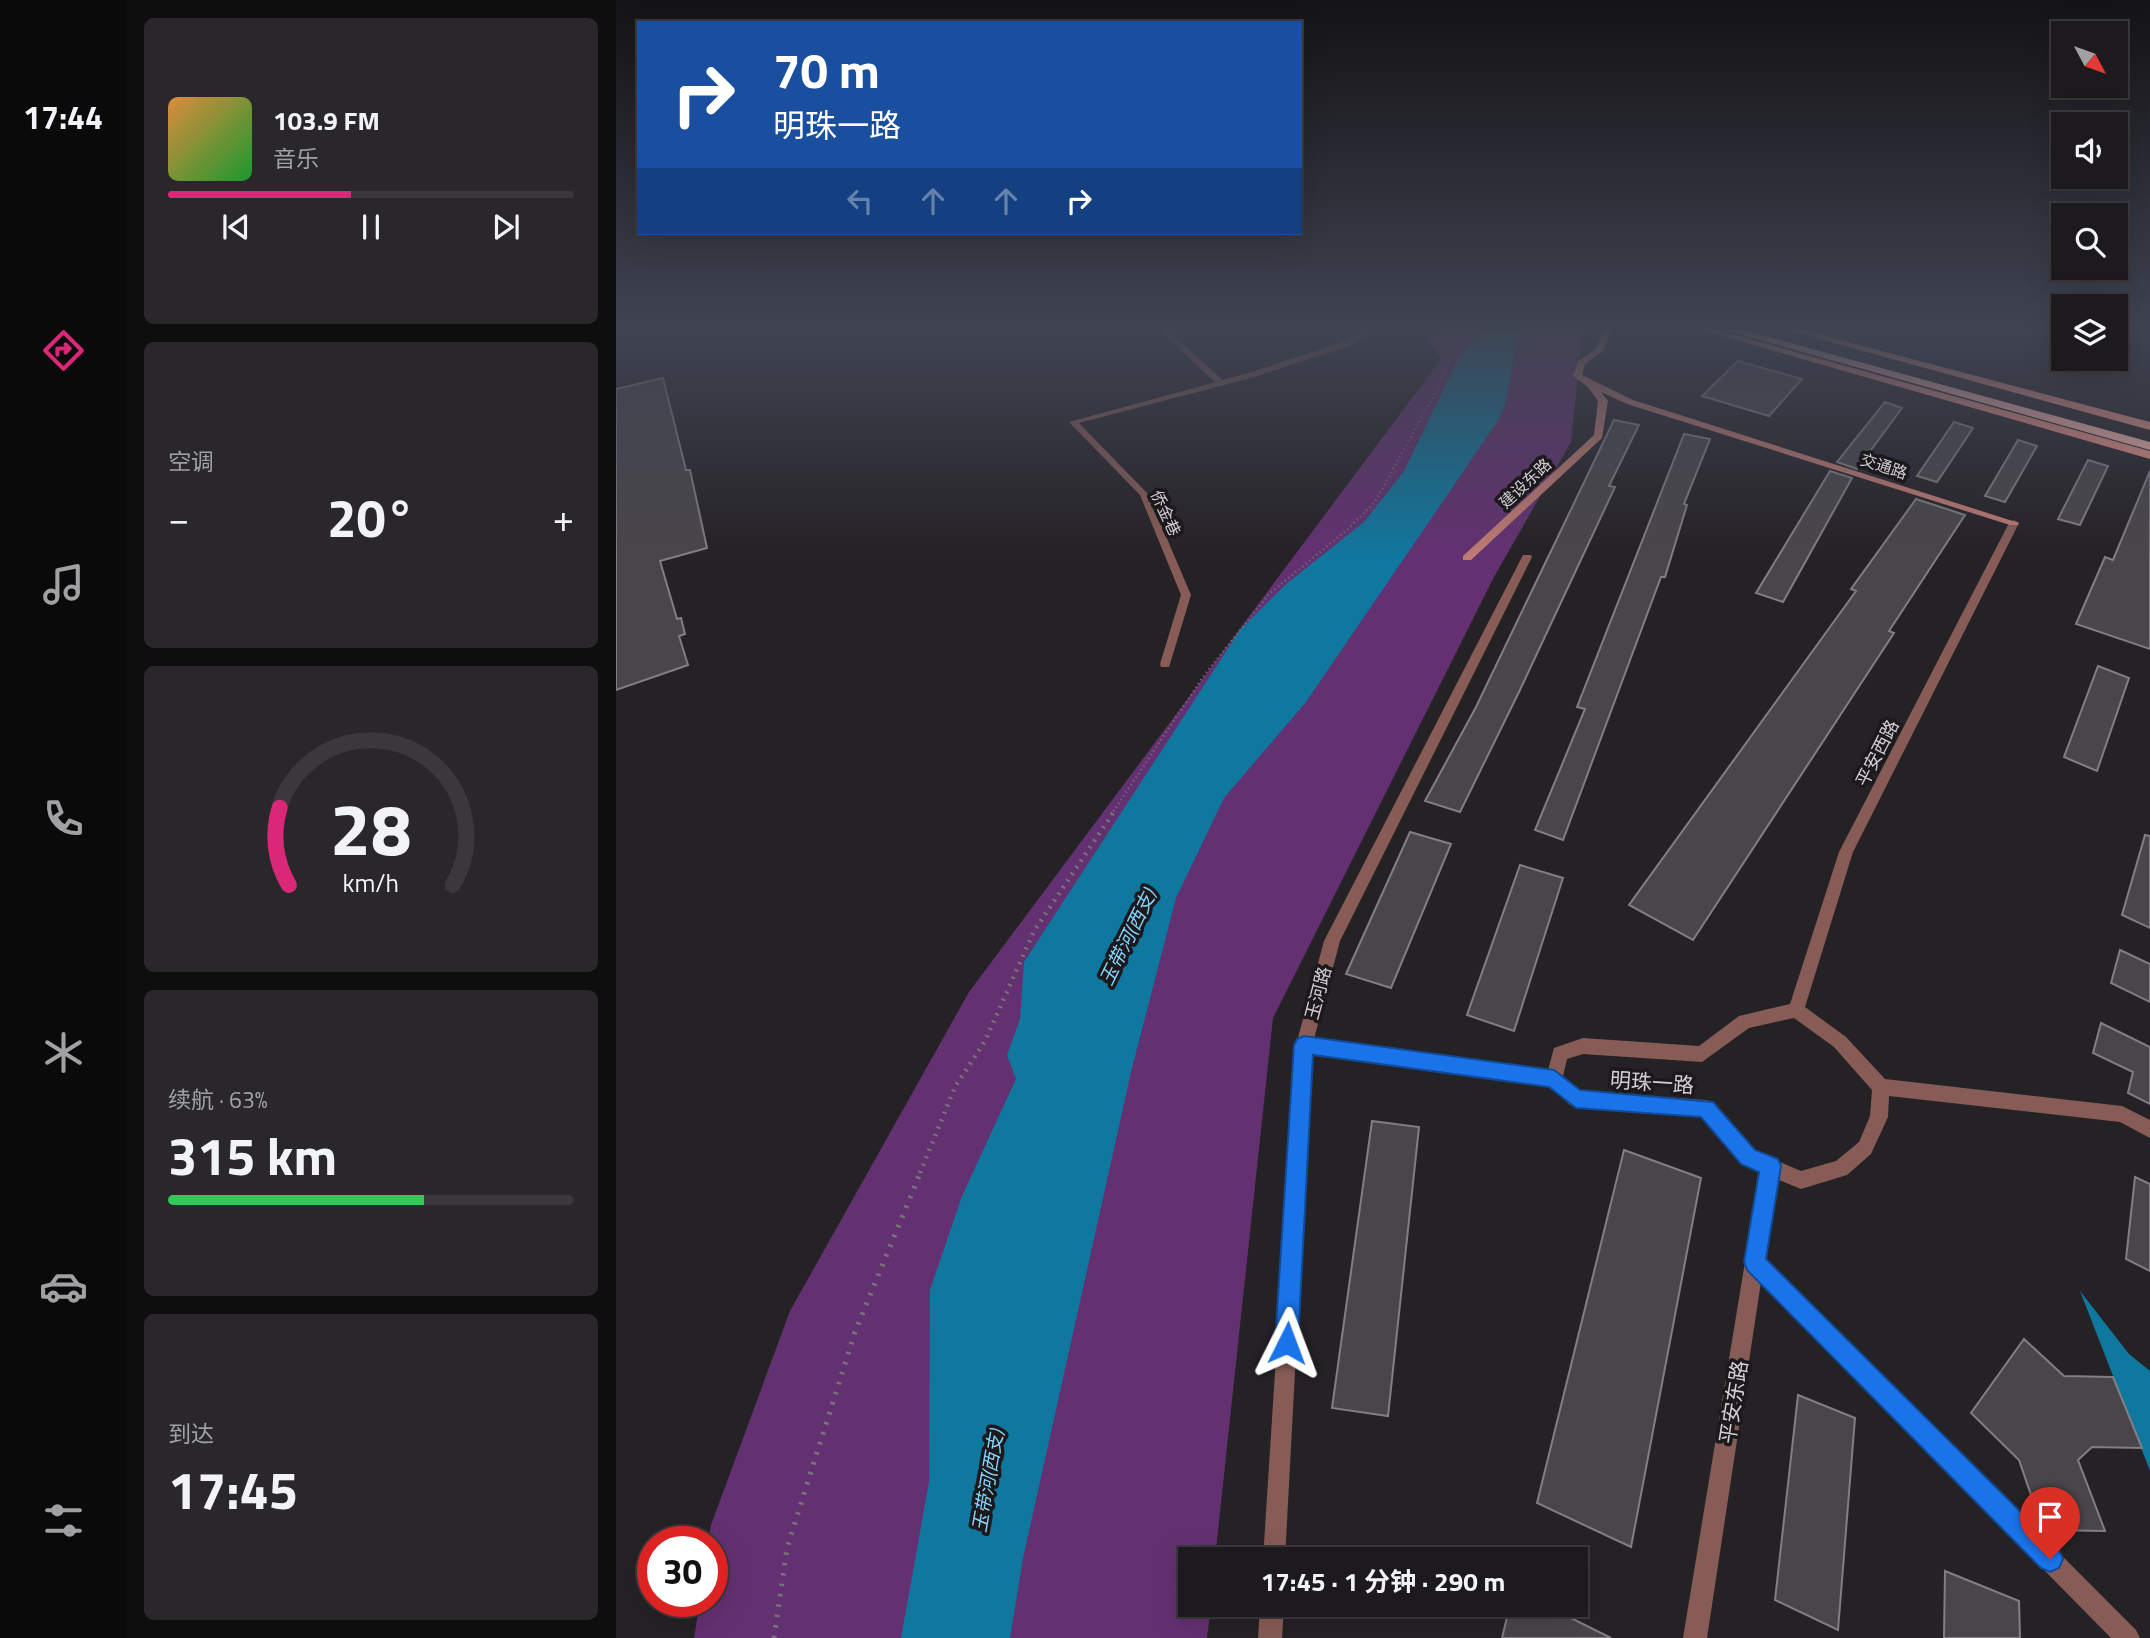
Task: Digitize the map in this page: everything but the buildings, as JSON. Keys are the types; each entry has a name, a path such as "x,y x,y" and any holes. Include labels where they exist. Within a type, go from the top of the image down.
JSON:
{"highway":[{"path":"2000,404 2150,446"},
{"path":"2026,404 2150,438"}],"main road":[{"path":"1971,404 2150,455"},
{"path":"2070,404 2150,426"}],"street":[{"name":"建设东路","path":"1467,558 1599,436 1603,404"},
{"name":"交通路","path":"1638,404 2014,523"},
{"name":"平安西路","path":"1797,1010 1846,852 2014,523"},
{"name":"玉河路","path":"1275,1547 1304,1045 1332,940 1527,557"},
{"name":"明珠一路","path":"1554,1079 1560,1054 1583,1046 1702,1054 1745,1021 1797,1010"},
{"path":"1797,1010 1840,1042 1881,1087 2122,1114 2150,1129"},
{"name":"明珠一路","path":"1304,1045 1554,1079 1576,1099 1706,1108 1748,1157 1801,1180 1841,1169 1865,1148 1879,1116 1881,1087"},
{"name":"平安东路","path":"1695,1638 1770,1166"},
{"path":"1755,1262 2129,1638"},
{"path":"1270,1638 1271,1617"}],"lane":[{"name":"侨金巷","path":"1140,404 1073,422 1144,494 1186,595 1165,664"}],"path":[{"path":"774,1638 787,1548 855,1332 955,1087 985,1041 1034,931 1205,674 1269,594 1348,530 1375,502 1429,404"}],"shaded area":[{"path":"1407,404 1575,404 1571,442 1494,577 1273,1018 1216,1547 1178,1547 1178,1617 1210,1617 1207,1638 694,1638 697,1617 728,1617 728,1526 711,1525 790,1311 969,992"}],"water":[{"name":"玉带河(西支)","path":"1436,404 1505,404 1497,422 1306,702 1224,798 1176,898 1131,1072 1023,1558 1010,1638 901,1638 929,1482 930,1290 962,1196 1016,1079 1007,1055 1020,1019 1024,962 1240,630 1285,585 1364,522 1404,471"},
{"path":"2080,1291 2129,1354 2150,1371 2150,1471"}],"route":[{"path":"1287,1343 1304,1045 1554,1079 1576,1099 1706,1108 1748,1157 1770,1166 1755,1262 2050,1559"}]}
